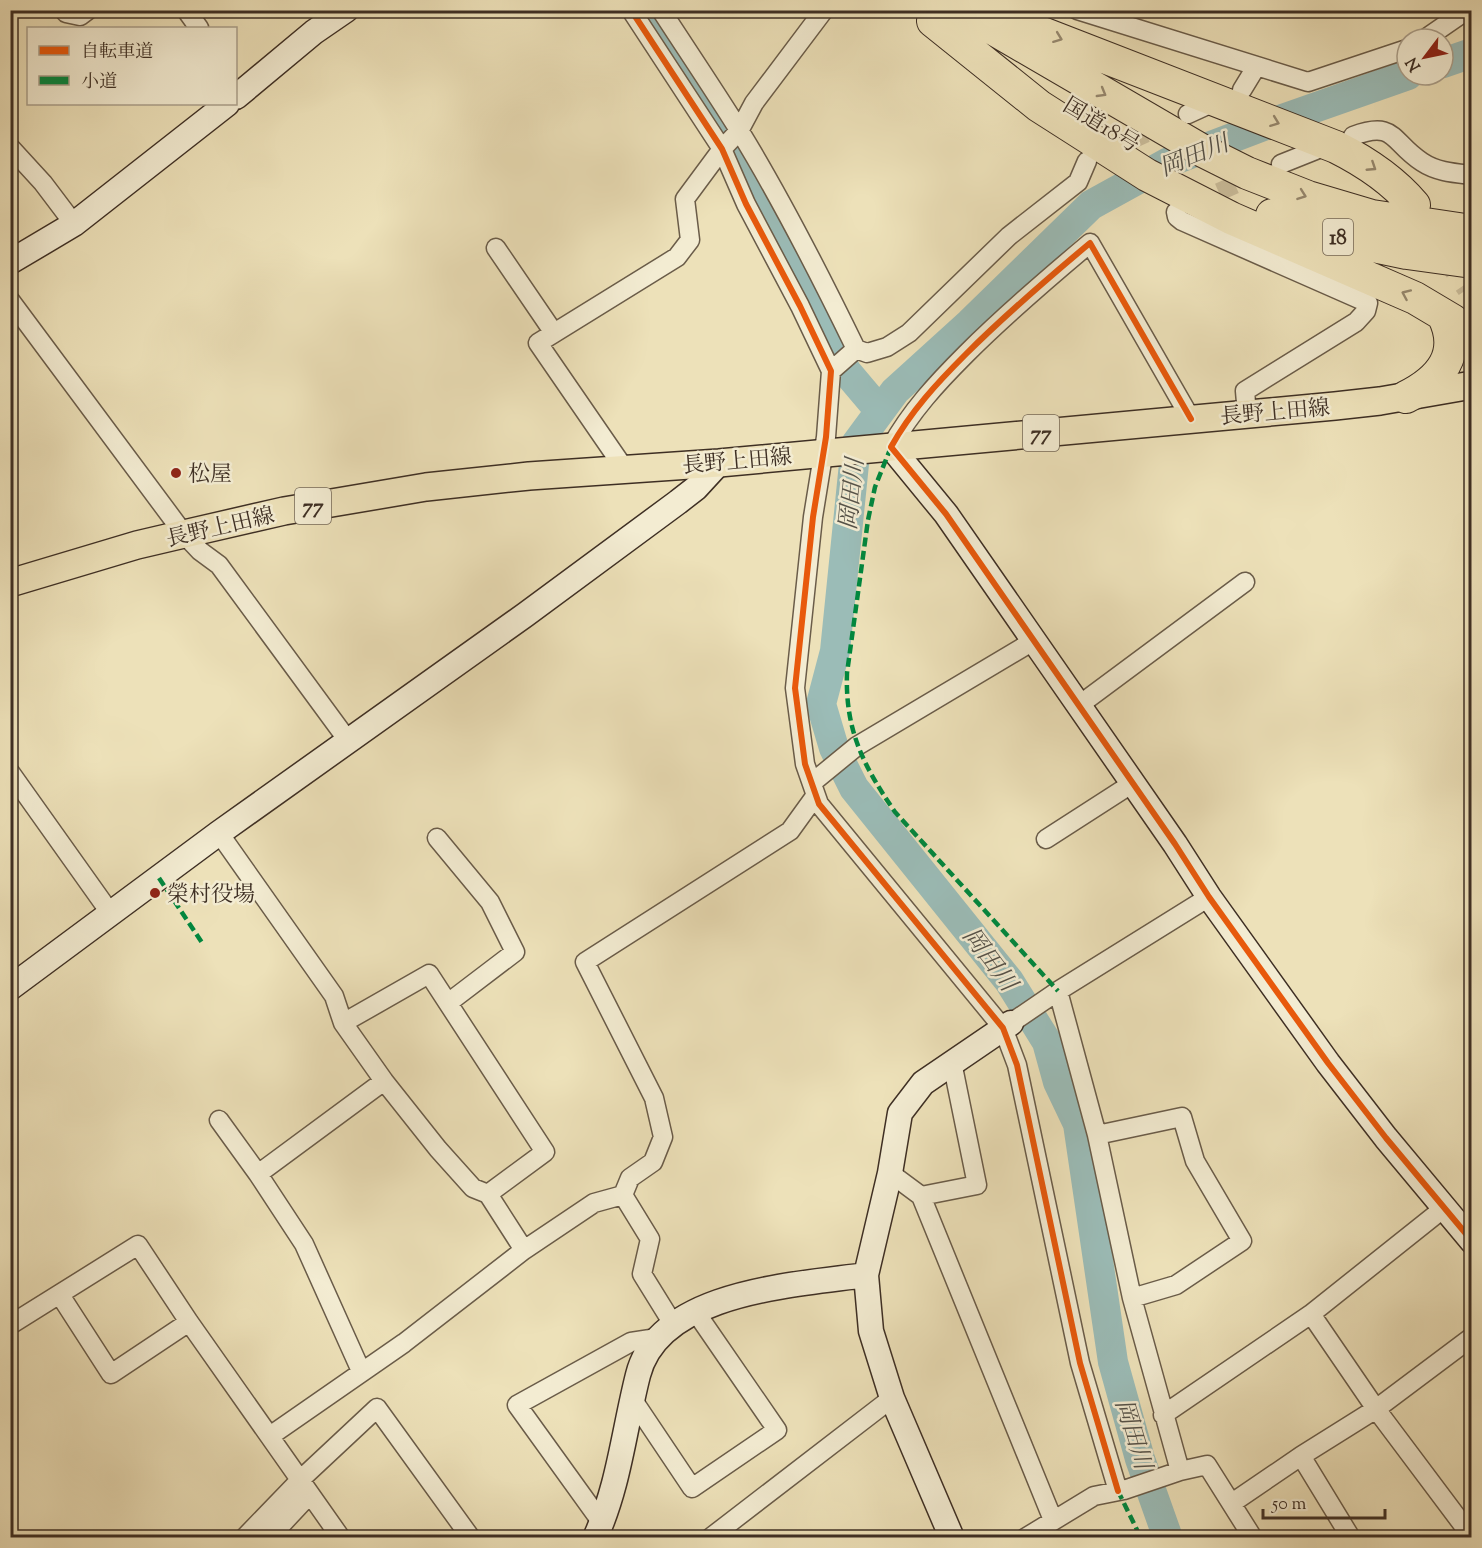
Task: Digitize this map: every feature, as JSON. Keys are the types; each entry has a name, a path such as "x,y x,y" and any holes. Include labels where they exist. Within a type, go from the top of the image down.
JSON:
{"highway":[{"path":"984,10 1228,99 1370,165 1385,175 1414,205"},
{"name":"国道18号","path":"936,14 1178,123 1247,173 1308,197 1362,213 1472,231"},
{"name":"国道18号","path":"936,14 1039,106 1112,154 1193,199 1267,213 1354,242 1407,253 1472,261"},
{"path":"1193,199 1231,218 1415,298 1461,327 1472,337"},
{"path":"1406,397 1433,380 1444,368 1450,339 1443,315"}],"main road":[{"name":"長野上田線","path":"10,583 136,545 284,511 426,487 624,468 719,463 1247,414 1369,402 1472,385"}],"street":[{"path":"64,10 66,13 80,16 88,10"},
{"path":"186,10 198,27"},
{"path":"237,91 346,10"},
{"path":"631,10 730,140 824,282 843,360 823,452 807,570 795,688 806,764 819,804 1007,1026 1080,1363 1121,1490"},
{"path":"661,10 730,140 746,204 800,306 843,360"},
{"path":"624,468 538,343 677,257 690,240 685,199 824,10"},
{"path":"1077,10 1308,82 1395,53"},
{"path":"1442,27 1467,10"},
{"path":"1178,123 1228,99 1256,67"},
{"path":"10,262 74,224 220,105"},
{"path":"1353,135 1378,129 1389,132 1421,161 1435,169 1472,175"},
{"path":"1281,164 1321,144"},
{"path":"10,147 43,183 74,224"},
{"path":"843,360 887,347 909,333 1009,236 1112,154"},
{"path":"1193,199 1177,218 1368,303 1366,312 1356,322 1245,391 1247,414"},
{"path":"1191,419 1090,243 1008,313 931,389 915,409 891,447 946,514 1175,843 1209,897 1328,1063 1386,1138 1472,1241"},
{"path":"496,248 554,333"},
{"path":"10,300 184,534 200,551 219,565 349,742"},
{"path":"10,988 219,833 349,742 678,502 696,488 719,463"},
{"path":"1078,706 1245,582"},
{"path":"623,1195 630,1178 653,1162 663,1137 654,1098 585,962 790,831 814,788 857,746 1035,640"},
{"path":"10,772 111,914"},
{"path":"1046,839 1132,783"},
{"path":"219,833 334,996 344,1023 384,1081 438,1149 473,1188 488,1194 524,1250"},
{"path":"437,838 490,902 515,952 448,1003"},
{"path":"952,1538 892,1398 871,1331 866,1275 891,1173 900,1113 923,1083 952,1062 1051,995 1209,897"},
{"path":"344,1023 429,974 545,1152 488,1194"},
{"path":"1051,995 1097,1135 1131,1298 1177,1472"},
{"path":"921,1197 977,1185 952,1062"},
{"path":"258,1174 384,1081"},
{"path":"1097,1135 1182,1117 1195,1161 1242,1241 1176,1285 1131,1298"},
{"path":"219,1120 304,1244 361,1371"},
{"path":"891,1173 921,1197 1053,1520"},
{"path":"270,1436 404,1343 524,1250 594,1203 623,1195"},
{"path":"623,1195 650,1239 642,1274 665,1331"},
{"path":"1163,1415 1311,1314 1444,1208"},
{"path":"10,1326 138,1245 189,1322 341,1538"},
{"path":"598,1530 517,1405 631,1342 665,1331 695,1311 729,1299 775,1288 866,1275"},
{"path":"60,1295 111,1374 189,1322"},
{"path":"633,1400 692,1488 777,1430 695,1311"},
{"path":"1311,1314 1376,1409 1472,1537"},
{"path":"598,1530 609,1504 625,1443 639,1372 665,1331"},
{"path":"1232,1503 1376,1409 1472,1336"},
{"path":"710,1538 892,1398"},
{"path":"268,1538 305,1487 377,1408 471,1538"},
{"path":"1301,1456 1351,1538"},
{"path":"1025,1538 1094,1496 1207,1465 1253,1538"},
{"path":"244,1538 305,1487"}],"waterway":[{"name":"岡田川","path":"647,10 739,154 804,270 846,371 879,410"},
{"name":"岡田川","path":"1455,59 1472,53"},
{"name":"岡田川","path":"1168,1538 1140,1459 1113,1362 1078,1124 1058,1082 1047,1042 1009,981 854,788 834,748 821,704 835,651 856,444 895,391 970,323 1091,205 1169,162 1395,80"}],"tunnel":[{"path":"1105,152 1165,125"},
{"path":"1194,203 1257,175"},
{"path":"1442,242 1472,286"}],"marked path":[{"path":"1098,16 1106,10"},
{"path":"891,447 875,487 868,520 847,673 847,693 853,730 865,762 895,812 1058,991"},
{"path":"159,878 203,944"},
{"path":"1118,1491 1141,1538"}],"cycle path":[{"path":"631,10 722,149 746,204 800,306 831,371 826,437 813,517 795,688 805,764 819,804 1003,1028 1017,1065 1080,1363 1118,1491"},
{"path":"1191,419 1090,243 1011,311 955,365 916,409 891,447 946,514 1175,844 1209,897 1328,1063 1386,1138 1472,1241"}],"place":[{"name":"松屋","path":"176,473"},
{"name":"榮村役場","path":"155,893"}]}
